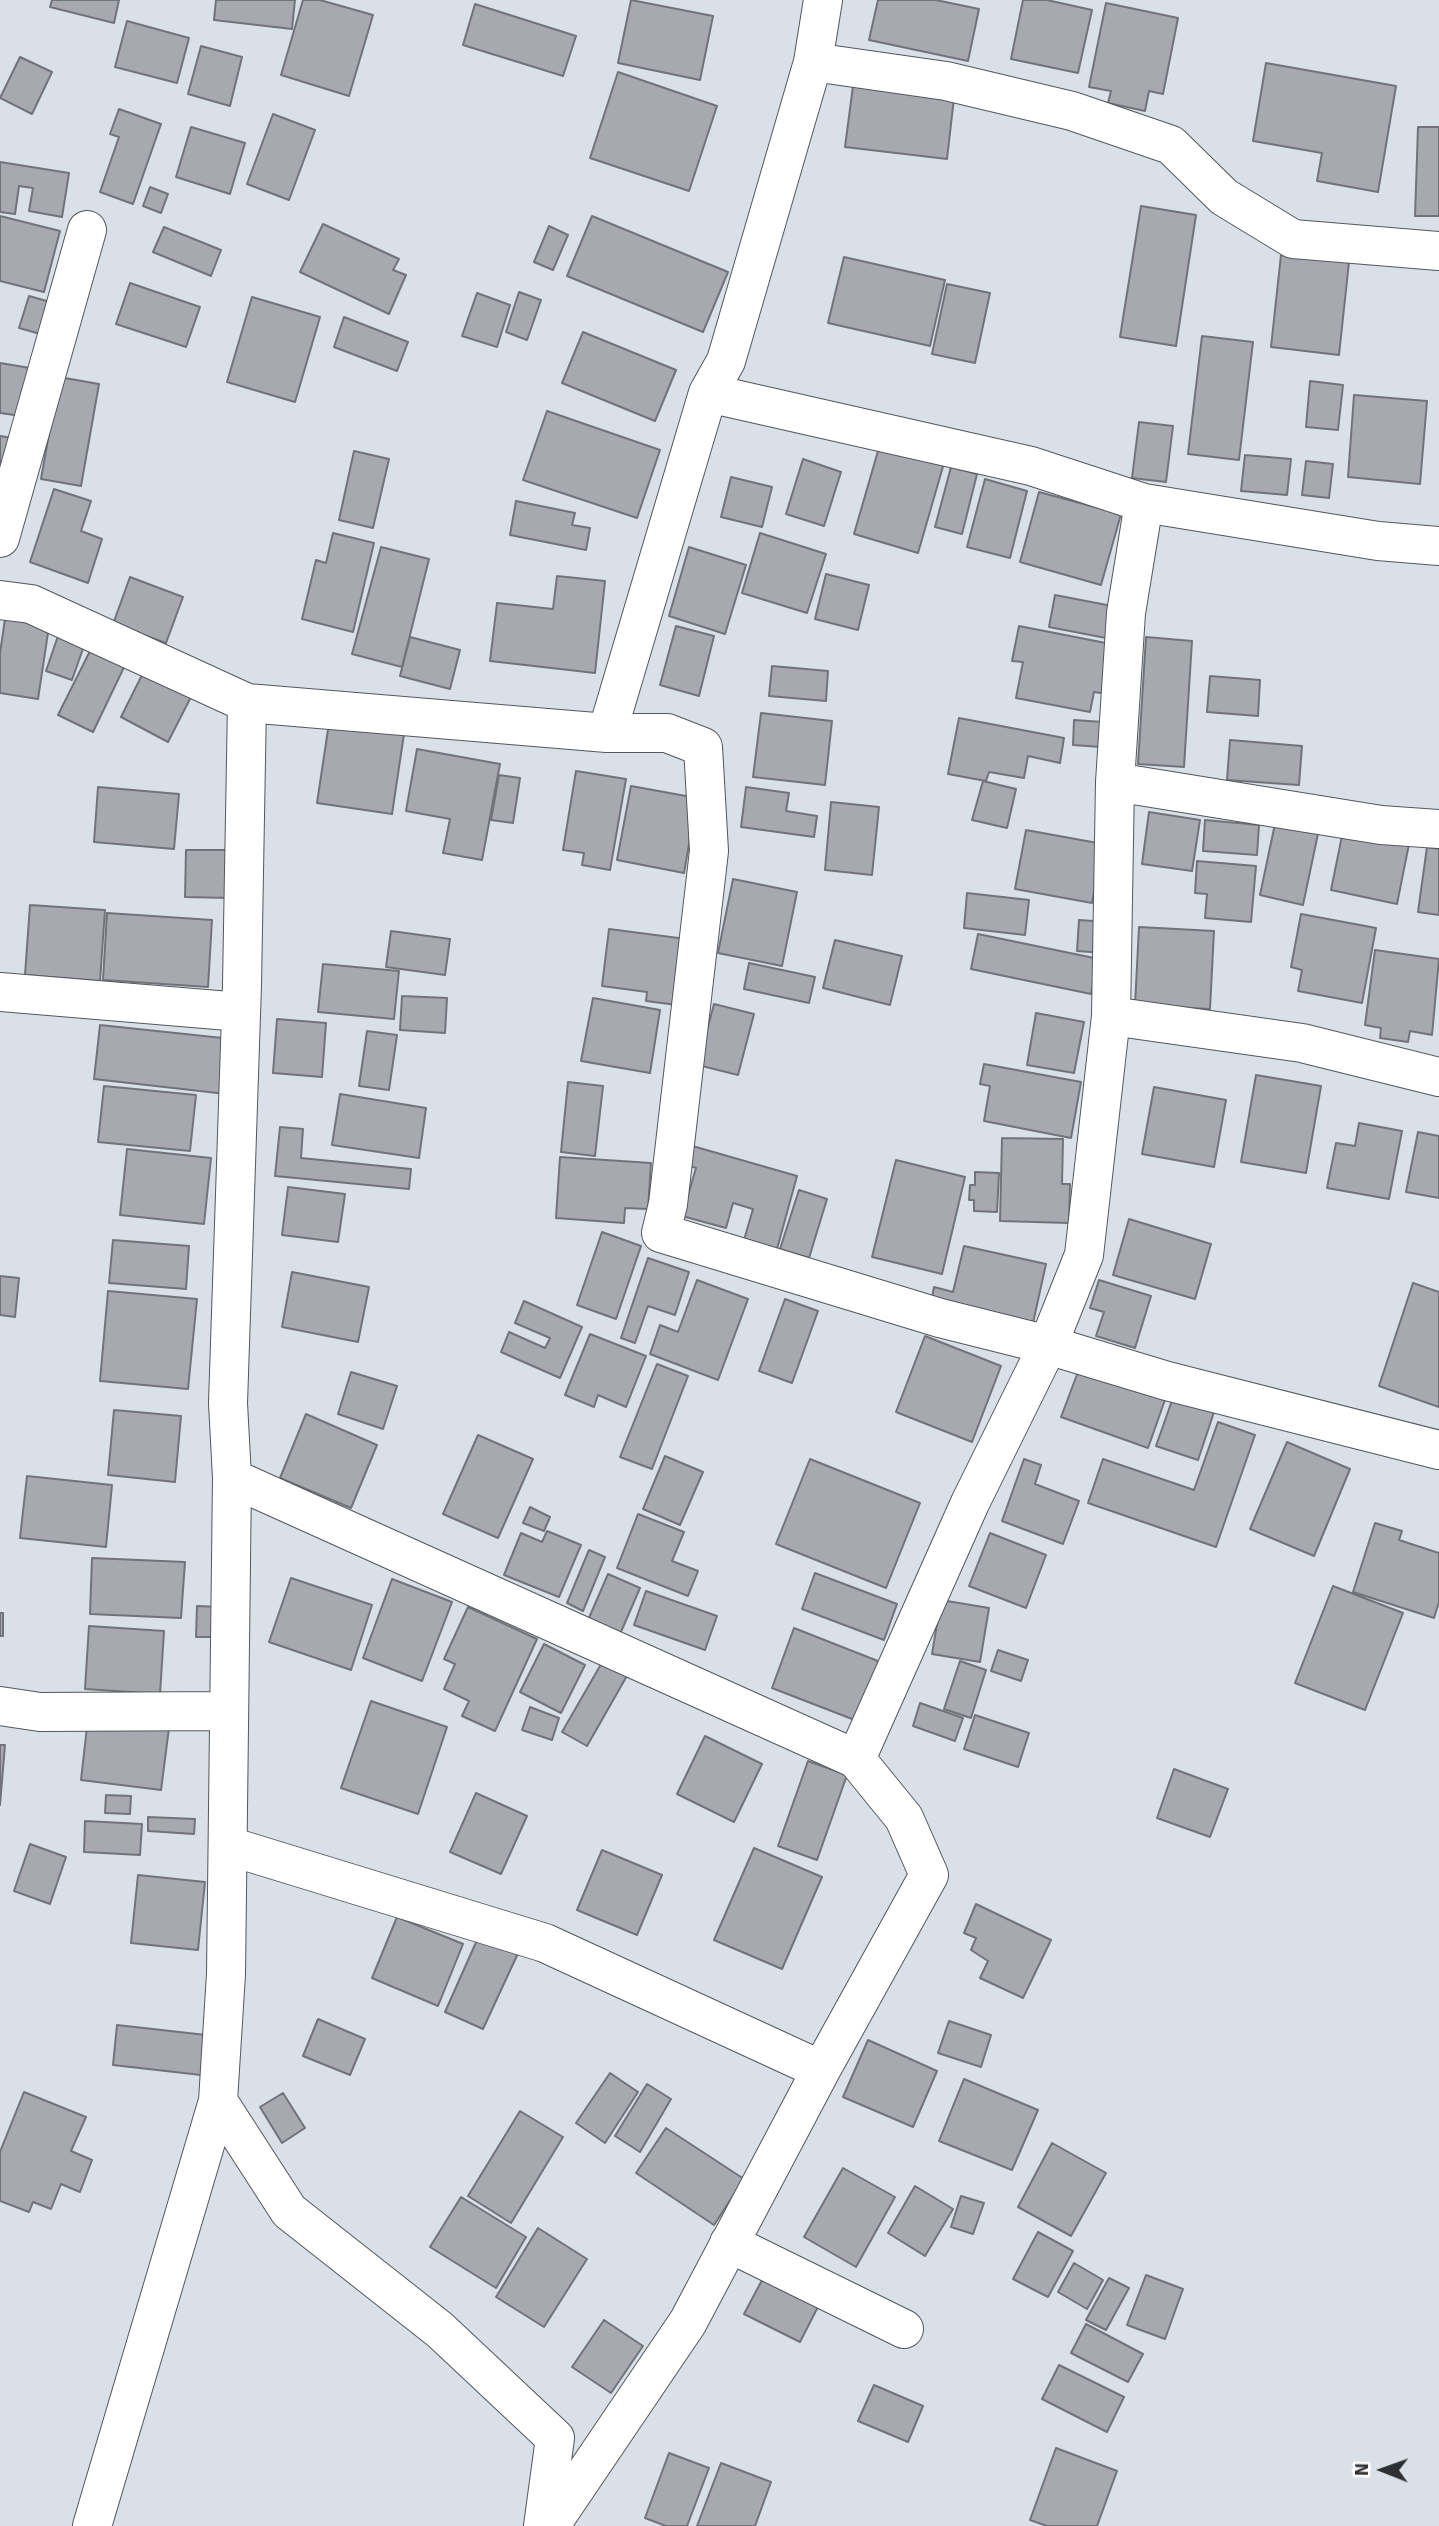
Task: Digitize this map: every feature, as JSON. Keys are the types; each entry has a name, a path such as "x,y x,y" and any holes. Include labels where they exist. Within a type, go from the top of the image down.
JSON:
{"street":[{"path":"607,733 708,393 726,361 813,62 823,0"},
{"path":"813,62 946,81 1072,111 1171,145 1224,197 1293,239 1439,251"},
{"path":"0,538 87,230"},
{"path":"708,393 1031,466 1144,503 1378,541 1439,546"},
{"path":"856,1759 970,1503 1048,1345 1084,1255 1111,1016 1115,782 1126,613 1144,503"},
{"path":"0,600 31,604 247,703 607,733 667,733 703,747 709,851 668,1204 661,1233 940,1318 1048,1345 1167,1381 1439,1450"},
{"path":"92,2526 218,2101 226,1974 229,1846 232,1478 228,1404 241,1012 247,703"},
{"path":"1115,782 1381,825 1439,829"},
{"path":"0,992 241,1012"},
{"path":"1111,1016 1301,1043 1439,1077"},
{"path":"232,1478 856,1759 904,1818 929,1875 821,2070 688,2322 550,2526"},
{"path":"0,1706 40,1712 229,1711"},
{"path":"229,1846 545,1943 821,2070"},
{"path":"218,2101 289,2211 440,2330 555,2438 543,2526"},
{"path":"729,2243 904,2329"}],"building":[{"path":"52,0 119,0 114,23 50,7"},
{"path":"216,0 295,0 292,29 214,20"},
{"path":"303,0 320,0 373,15 349,96 281,75"},
{"path":"631,0 713,16 700,80 618,63"},
{"path":"878,0 936,0 979,9 968,61 869,40"},
{"path":"1023,0 1047,0 1092,10 1078,73 1011,59"},
{"path":"1106,3 1178,18 1163,94 1149,91 1145,111 1108,103 1111,91 1089,87"},
{"path":"475,4 576,36 563,76 463,45"},
{"path":"127,21 189,38 177,83 115,67"},
{"path":"201,46 242,57 230,106 188,94"},
{"path":"20,57 52,72 32,114 0,98"},
{"path":"1266,63 1396,86 1378,192 1317,181 1322,153 1253,141"},
{"path":"618,72 717,106 689,191 590,158"},
{"path":"853,86 954,98 947,159 845,147"},
{"path":"119,109 161,124 133,204 100,192 119,137 110,134"},
{"path":"273,114 315,130 289,200 247,184"},
{"path":"191,127 245,143 230,194 176,177"},
{"path":"1418,127 1439,127 1439,216 1415,216"},
{"path":"0,162 69,173 62,217 29,211 33,188 19,186 15,214 0,212"},
{"path":"150,187 168,194 161,213 143,206"},
{"path":"1141,206 1196,215 1176,346 1120,337"},
{"path":"0,216 60,231 44,292 0,281"},
{"path":"592,216 728,272 703,332 567,276"},
{"path":"323,224 399,259 393,270 406,275 389,314 300,272"},
{"path":"549,226 568,235 553,270 534,262"},
{"path":"164,227 221,250 211,276 153,252"},
{"path":"1281,255 1349,262 1339,355 1271,347"},
{"path":"844,257 945,280 930,346 828,323"},
{"path":"130,283 200,307 186,347 116,324"},
{"path":"947,284 990,293 975,363 932,354"},
{"path":"519,292 541,300 527,340 506,332"},
{"path":"477,293 510,305 497,347 462,336"},
{"path":"29,296 61,305 51,337 19,328"},
{"path":"252,297 320,317 295,402 227,382"},
{"path":"344,317 408,342 397,371 334,347"},
{"path":"583,332 676,370 655,421 562,383"},
{"path":"1202,336 1253,342 1239,460 1188,454"},
{"path":"0,363 36,369 29,417 0,413"},
{"path":"59,377 99,384 81,486 41,479"},
{"path":"1310,381 1343,385 1338,430 1306,427"},
{"path":"1354,395 1427,401 1420,484 1348,477"},
{"path":"547,411 660,450 637,518 523,480"},
{"path":"1139,422 1173,426 1166,482 1132,478"},
{"path":"0,436 13,438 0,477"},
{"path":"880,444 944,463 918,553 854,534"},
{"path":"354,451 389,459 373,528 339,520"},
{"path":"1245,455 1291,459 1287,495 1241,491"},
{"path":"803,459 841,472 824,526 786,514"},
{"path":"1306,461 1333,464 1329,498 1302,495"},
{"path":"951,467 977,474 962,534 935,527"},
{"path":"731,477 772,487 762,527 721,517"},
{"path":"985,479 1027,491 1010,558 967,547"},
{"path":"54,489 91,501 81,531 102,539 88,583 30,562"},
{"path":"1039,492 1121,514 1101,585 1020,562"},
{"path":"516,501 575,513 572,525 590,528 586,550 510,535"},
{"path":"333,533 374,543 353,632 302,619 316,560 326,563"},
{"path":"760,533 826,554 807,613 742,593"},
{"path":"381,547 429,559 402,667 352,654"},
{"path":"689,547 746,565 725,634 669,616"},
{"path":"826,574 869,585 858,630 815,619"},
{"path":"557,576 605,581 595,673 490,661 497,603 553,609"},
{"path":"130,577 183,597 166,643 113,624"},
{"path":"1055,595 1112,606 1106,638 1049,627"},
{"path":"5,619 49,626 38,699 0,693 0,653"},
{"path":"676,626 714,636 699,696 660,685"},
{"path":"1019,626 1116,645 1107,694 1094,692 1090,712 1016,698 1023,662 1012,661"},
{"path":"59,633 85,643 72,680 46,671"},
{"path":"410,637 460,650 450,689 400,676"},
{"path":"1146,637 1192,641 1184,767 1138,764"},
{"path":"93,645 127,661 93,732 58,715"},
{"path":"772,666 828,671 826,701 769,696"},
{"path":"146,667 194,691 168,742 121,717"},
{"path":"1210,676 1260,680 1258,716 1207,712"},
{"path":"761,713 832,721 825,785 753,777"},
{"path":"959,718 1064,738 1060,763 1028,756 1024,778 989,772 986,781 948,774"},
{"path":"1074,720 1103,722 1101,747 1073,745"},
{"path":"329,723 404,734 392,814 317,803"},
{"path":"1230,740 1302,746 1299,785 1227,780"},
{"path":"417,749 500,764 482,860 443,853 450,819 406,811"},
{"path":"576,771 626,779 610,870 582,865 584,853 563,850"},
{"path":"499,775 520,778 513,823 491,820"},
{"path":"983,781 1016,789 1007,828 972,820"},
{"path":"631,786 697,798 684,873 617,860"},
{"path":"98,787 179,794 174,849 94,842"},
{"path":"746,787 789,793 786,811 817,816 814,837 741,827"},
{"path":"831,802 879,807 872,875 825,870"},
{"path":"1149,812 1200,820 1192,871 1142,864"},
{"path":"1276,819 1319,829 1303,905 1260,895"},
{"path":"1205,820 1259,825 1257,855 1203,851"},
{"path":"1344,826 1410,839 1397,904 1331,890"},
{"path":"1026,830 1103,844 1092,903 1015,889"},
{"path":"1427,847 1439,849 1439,915 1418,912"},
{"path":"186,850 231,850 230,898 185,897"},
{"path":"1197,861 1256,866 1251,922 1205,918 1207,894 1195,893"},
{"path":"733,879 797,892 782,966 718,953"},
{"path":"967,893 1029,900 1025,935 964,928"},
{"path":"30,905 105,910 100,981 25,975"},
{"path":"107,913 212,920 208,987 103,980"},
{"path":"1301,914 1376,928 1362,1003 1298,991 1302,970 1291,967"},
{"path":"1079,920 1107,922 1105,953 1077,951"},
{"path":"1139,927 1214,931 1210,1009 1135,1005"},
{"path":"609,929 686,939 677,1005 646,1001 647,992 602,986"},
{"path":"391,931 450,939 445,975 386,967"},
{"path":"978,934 1099,959 1091,994 971,969"},
{"path":"835,940 902,956 890,1005 823,988"},
{"path":"1375,950 1439,959 1432,1035 1410,1031 1408,1042 1380,1038 1381,1028 1365,1025"},
{"path":"749,963 815,977 809,1003 744,989"},
{"path":"323,964 399,971 394,1019 318,1012"},
{"path":"402,996 447,998 445,1033 400,1030"},
{"path":"593,998 660,1010 650,1073 581,1061"},
{"path":"714,1004 754,1014 738,1075 698,1065"},
{"path":"1036,1013 1084,1022 1074,1073 1027,1065"},
{"path":"277,1019 326,1023 322,1077 273,1073"},
{"path":"100,1025 232,1039 226,1094 94,1079"},
{"path":"367,1031 397,1035 389,1090 359,1086"},
{"path":"984,1064 1081,1082 1071,1138 984,1121 990,1086 980,1084"},
{"path":"1256,1075 1321,1086 1306,1173 1241,1162"},
{"path":"568,1082 603,1086 595,1156 561,1152"},
{"path":"104,1086 196,1095 190,1151 98,1142"},
{"path":"1154,1087 1226,1100 1214,1167 1142,1154"},
{"path":"340,1094 426,1108 419,1158 332,1145"},
{"path":"1359,1123 1402,1131 1389,1199 1327,1188 1336,1143 1355,1146"},
{"path":"280,1127 303,1129 301,1158 411,1169 409,1189 275,1176"},
{"path":"1418,1132 1439,1136 1439,1198 1406,1192"},
{"path":"1002,1138 1063,1139 1062,1184 1070,1184 1069,1223 1000,1221"},
{"path":"689,1145 797,1176 777,1249 744,1240 753,1209 733,1203 726,1228 682,1216 696,1168 683,1164"},
{"path":"127,1149 211,1158 204,1224 120,1215"},
{"path":"560,1157 651,1163 648,1209 625,1208 624,1223 556,1218"},
{"path":"896,1160 965,1177 942,1274 872,1257"},
{"path":"975,1172 999,1173 997,1212 974,1211 974,1200 969,1200 970,1185 975,1185"},
{"path":"288,1187 345,1194 338,1242 282,1235"},
{"path":"799,1190 827,1199 809,1258 780,1249"},
{"path":"1129,1219 1211,1244 1195,1299 1113,1275"},
{"path":"602,1232 641,1246 616,1319 577,1305"},
{"path":"113,1240 189,1246 186,1289 109,1283"},
{"path":"964,1246 1046,1264 1031,1332 930,1309 934,1287 953,1292"},
{"path":"648,1258 689,1272 675,1315 648,1306 635,1343 621,1338"},
{"path":"292,1272 369,1287 358,1342 282,1327"},
{"path":"0,1276 19,1278 15,1317 0,1315"},
{"path":"697,1280 748,1299 718,1380 650,1354 660,1325 678,1332"},
{"path":"1099,1280 1151,1296 1135,1348 1096,1336 1104,1312 1090,1308"},
{"path":"1413,1283 1439,1292 1439,1407 1379,1386"},
{"path":"108,1291 197,1299 188,1389 100,1381"},
{"path":"785,1299 818,1311 792,1383 759,1371"},
{"path":"524,1301 582,1327 560,1378 501,1352 509,1332 545,1348 550,1338 515,1323"},
{"path":"590,1334 646,1356 626,1407 598,1395 594,1407 565,1395"},
{"path":"925,1336 1001,1366 972,1442 896,1412"},
{"path":"657,1364 688,1376 652,1469 620,1457"},
{"path":"1081,1364 1167,1394 1148,1448 1061,1417"},
{"path":"351,1372 397,1386 383,1429 338,1414"},
{"path":"1175,1392 1216,1406 1198,1460 1156,1446"},
{"path":"114,1410 181,1416 175,1482 108,1475"},
{"path":"306,1414 377,1445 351,1508 280,1478"},
{"path":"1218,1422 1255,1435 1216,1547 1088,1503 1103,1459 1194,1490"},
{"path":"478,1435 533,1459 498,1538 443,1514"},
{"path":"1287,1442 1350,1469 1314,1556 1250,1529"},
{"path":"665,1456 703,1472 680,1525 643,1509"},
{"path":"810,1459 920,1503 886,1588 776,1544"},
{"path":"1024,1459 1041,1465 1035,1484 1079,1501 1063,1544 1002,1521"},
{"path":"27,1476 112,1485 106,1547 20,1538"},
{"path":"530,1507 550,1517 544,1531 523,1523"},
{"path":"638,1514 684,1532 672,1561 698,1571 688,1596 617,1568"},
{"path":"1375,1523 1402,1531 1399,1540 1439,1553 1439,1602 1434,1618 1353,1592"},
{"path":"547,1531 581,1545 559,1597 504,1575 521,1533 542,1542"},
{"path":"990,1533 1046,1555 1026,1608 969,1586"},
{"path":"589,1550 605,1557 583,1611 567,1603"},
{"path":"92,1558 185,1562 181,1618 90,1614"},
{"path":"815,1573 897,1604 884,1640 802,1609"},
{"path":"608,1574 640,1588 614,1648 582,1634"},
{"path":"291,1578 372,1605 351,1670 269,1642"},
{"path":"392,1579 452,1602 422,1681 363,1658"},
{"path":"1333,1586 1403,1613 1365,1710 1295,1683"},
{"path":"646,1591 717,1616 705,1650 634,1625"},
{"path":"941,1600 989,1608 980,1662 932,1654"},
{"path":"197,1606 223,1607 222,1637 196,1637"},
{"path":"468,1607 537,1639 495,1731 462,1716 469,1701 444,1689 455,1664 444,1659"},
{"path":"0,1613 3,1613 3,1636 0,1636"},
{"path":"89,1626 164,1631 160,1694 85,1689"},
{"path":"794,1628 888,1665 865,1724 772,1688"},
{"path":"544,1644 585,1665 561,1713 520,1692"},
{"path":"998,1650 1028,1660 1021,1681 991,1671"},
{"path":"604,1659 628,1674 587,1746 562,1732"},
{"path":"960,1661 986,1670 971,1718 944,1709"},
{"path":"371,1701 447,1727 418,1814 341,1788"},
{"path":"920,1703 963,1718 955,1741 913,1726"},
{"path":"530,1707 559,1718 552,1740 522,1730"},
{"path":"975,1715 1029,1733 1018,1767 964,1749"},
{"path":"88,1718 169,1728 161,1790 81,1780"},
{"path":"705,1736 762,1764 734,1822 677,1794"},
{"path":"0,1745 5,1745 0,1805"},
{"path":"808,1761 847,1775 817,1860 778,1846"},
{"path":"1174,1769 1228,1789 1210,1837 1157,1818"},
{"path":"476,1793 527,1816 501,1874 450,1852"},
{"path":"106,1795 131,1796 130,1814 105,1813"},
{"path":"148,1817 195,1819 194,1834 148,1831"},
{"path":"85,1821 142,1824 140,1855 84,1852"},
{"path":"30,1844 66,1857 50,1904 14,1891"},
{"path":"754,1848 822,1877 782,1969 714,1940"},
{"path":"602,1850 662,1875 637,1935 577,1910"},
{"path":"138,1875 205,1882 198,1950 131,1943"},
{"path":"976,1904 1051,1940 1023,1998 980,1978 988,1961 971,1950 976,1938 964,1933"},
{"path":"397,1917 463,1944 438,2006 372,1978"},
{"path":"481,1931 520,1949 483,2029 445,2012"},
{"path":"318,2019 365,2039 350,2075 303,2056"},
{"path":"949,2021 991,2035 981,2067 938,2053"},
{"path":"117,2025 206,2035 201,2075 113,2065"},
{"path":"868,2040 937,2071 913,2127 843,2097"},
{"path":"610,2073 638,2092 605,2143 576,2123"},
{"path":"964,2079 1038,2110 1012,2170 939,2141"},
{"path":"647,2084 671,2099 640,2152 615,2136"},
{"path":"24,2092 86,2117 71,2151 92,2160 80,2192 61,2184 51,2209 33,2202 29,2212 0,2201 0,2152"},
{"path":"283,2093 305,2128 282,2143 260,2107"},
{"path":"520,2111 563,2137 511,2223 468,2196"},
{"path":"666,2128 744,2179 714,2225 636,2173"},
{"path":"1052,2143 1106,2173 1071,2236 1018,2207"},
{"path":"843,2168 895,2197 856,2267 804,2237"},
{"path":"915,2186 953,2209 925,2256 888,2233"},
{"path":"961,2196 984,2203 973,2234 951,2227"},
{"path":"461,2197 526,2237 496,2288 430,2247"},
{"path":"538,2228 587,2259 544,2327 496,2297"},
{"path":"1038,2232 1073,2251 1048,2297 1013,2279"},
{"path":"1074,2263 1103,2280 1087,2309 1058,2292"},
{"path":"769,2267 824,2295 800,2342 744,2314"},
{"path":"1146,2275 1183,2289 1165,2339 1127,2325"},
{"path":"1109,2278 1129,2288 1106,2330 1086,2320"},
{"path":"604,2320 643,2346 611,2393 572,2367"},
{"path":"1086,2324 1143,2354 1128,2382 1071,2353"},
{"path":"1059,2365 1124,2397 1107,2432 1042,2399"},
{"path":"874,2385 923,2406 908,2442 858,2421"},
{"path":"1056,2448 1117,2471 1097,2526 1047,2526 1030,2520"},
{"path":"669,2453 709,2468 687,2526 666,2526 645,2518"},
{"path":"721,2463 771,2482 755,2526 697,2526"}]}
